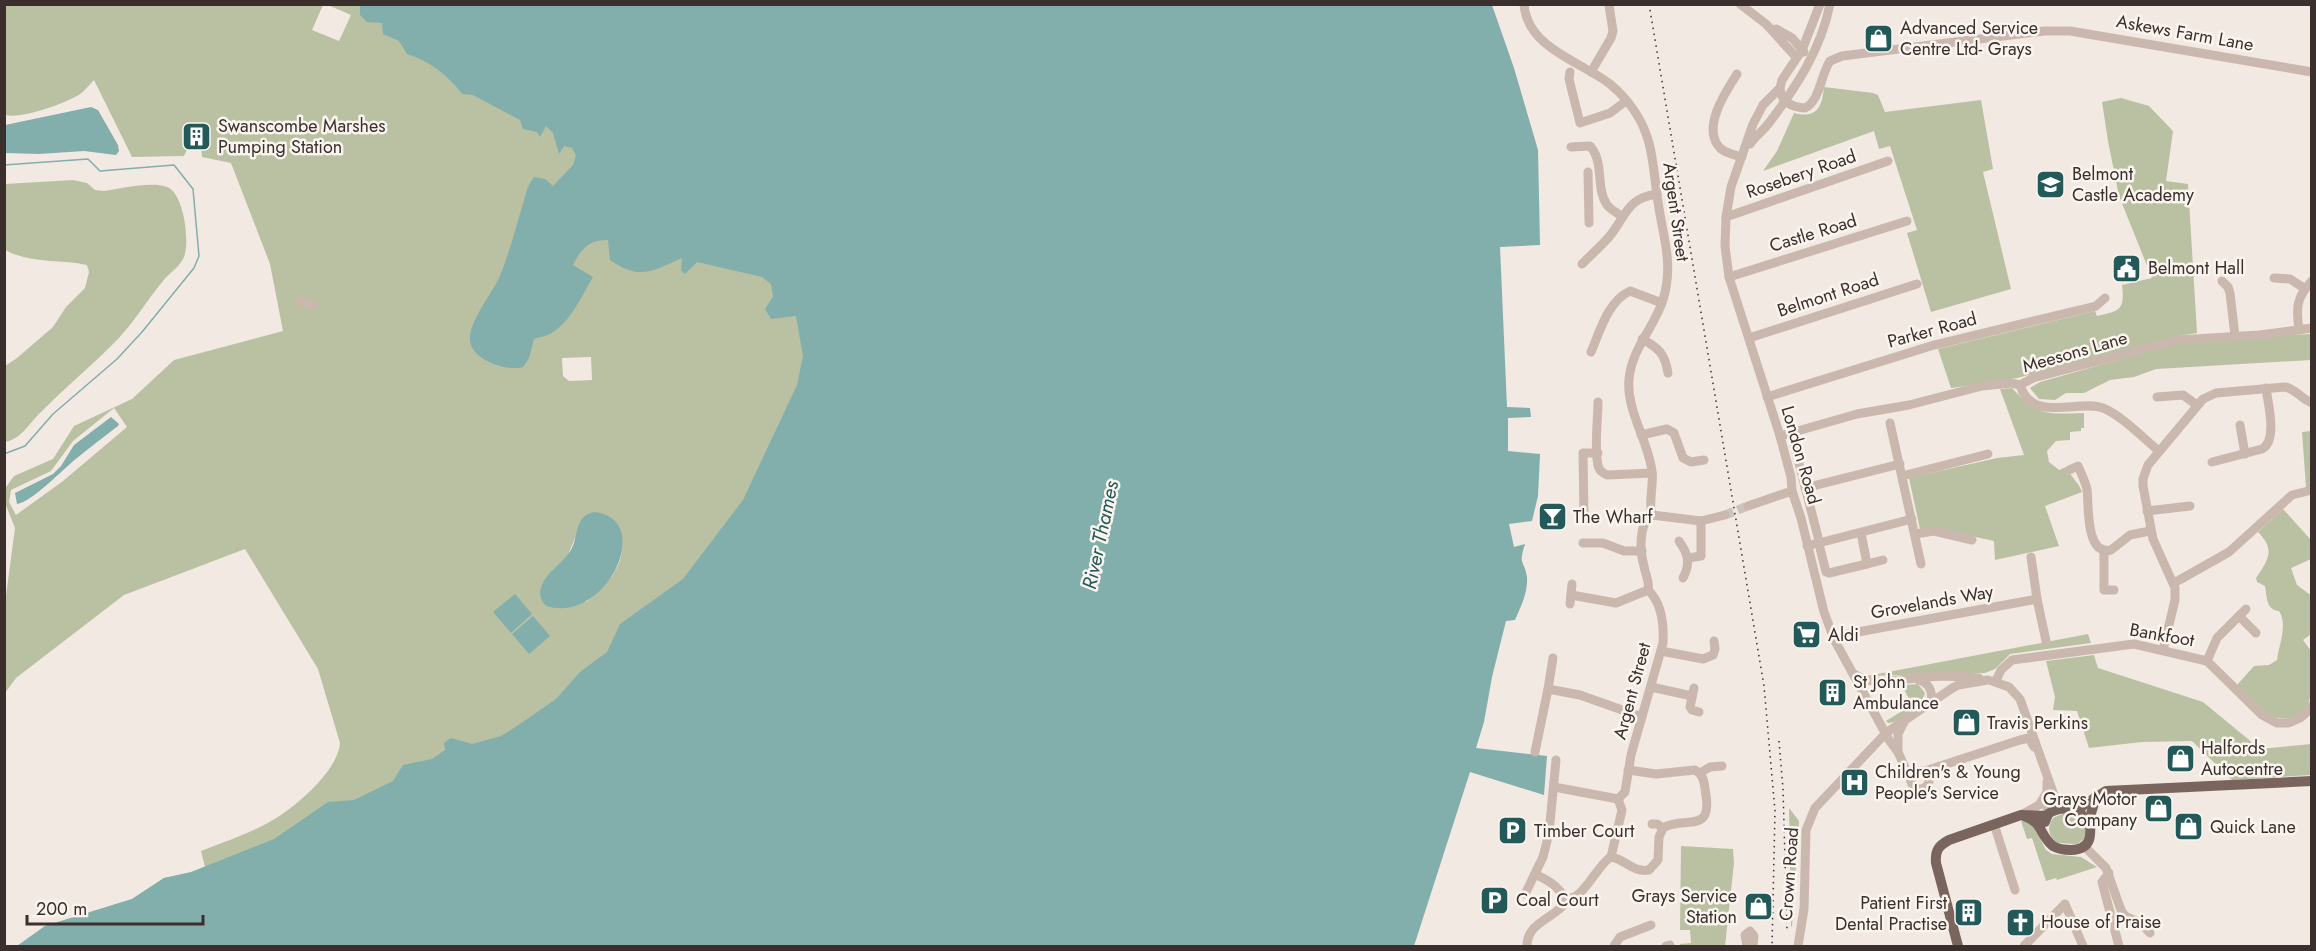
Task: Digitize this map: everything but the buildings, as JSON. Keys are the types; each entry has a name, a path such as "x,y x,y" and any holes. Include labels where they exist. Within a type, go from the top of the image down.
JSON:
{"main road":[{"path":"2076,810 2106,790 2312,781"},
{"path":"2021,815 2033,819 2053,846 2063,850 2074,850 2084,846 2091,836 2090,821 2095,797"},
{"path":"2046,837 2045,820 2054,810 2076,810 2087,816 2090,821"},
{"path":"1958,946 1936,863 1937,850 1948,840 2021,815 2047,816"}],"street":[{"name":"Argent Street","path":"1524,4 1528,23 1541,41 1608,83 1626,101 1640,120 1650,146 1669,269 1662,303 1633,359 1629,382 1631,402 1652,473 1650,507 1652,515 1646,521 1642,551 1649,583 1648,590 1657,600 1662,619 1664,634 1662,651 1642,717 1624,792 1618,799 1622,810 1611,857 1604,861 1579,895 1568,898 1560,909 1532,929 1528,936 1527,946"},
{"path":"1740,4 1810,62"},
{"name":"London Road","path":"1821,4 1809,36 1796,52 1780,88 1763,105 1753,124 1731,187 1726,217 1725,246 1729,277 1780,436 1815,581 1834,639 1900,756 1911,782"},
{"path":"1796,52 1814,42 1830,4"},
{"name":"London Road","path":"1743,155 1810,62 1821,39 1830,4"},
{"path":"1591,72 1613,32 1609,5"},
{"path":"1766,24 1798,40 1809,36"},
{"name":"Askews Farm Lane","path":"1797,107 1805,108 1812,103 1826,67 1832,59 2044,31 2070,31 2312,72"},
{"path":"1792,38 1800,46 1796,52"},
{"path":"1570,72 1569,79 1580,123 1610,112 1626,101"},
{"path":"1737,73 1719,104 1714,132 1716,142 1721,149 1743,155"},
{"path":"1780,88 1780,95 1784,100 1797,107"},
{"path":"1793,88 1791,99 1797,107"},
{"path":"1571,147 1590,146 1594,150 1599,160 1604,199 1611,209 1622,216"},
{"name":"Rosebery Road","path":"1726,217 1888,161"},
{"path":"1588,172 1589,223"},
{"path":"1582,264 1609,237 1630,205 1642,197 1657,194"},
{"path":"1589,200 1604,199"},
{"name":"Castle Road","path":"1729,277 1908,221"},
{"path":"2274,278 2290,279 2304,288"},
{"path":"2222,281 2230,293 2235,336"},
{"path":"2299,330 2296,304 2304,288 2312,281"},
{"name":"Belmont Road","path":"1749,338 1917,284"},
{"path":"1591,352 1610,309 1624,294 1630,291 1662,303"},
{"name":"Parker Road","path":"1767,397 1934,345 2096,306 2105,298"},
{"path":"300,301 313,305"},
{"name":"Meesons Lane","path":"1780,436 1857,414 1909,405 1982,386 2010,383 2020,385 2033,378 2178,340 2312,328"},
{"path":"1642,339 1655,345 1663,353 1668,373"},
{"path":"2169,384 2170,395"},
{"path":"2020,385 2023,394 2028,399 2046,407 2104,408 2159,451"},
{"path":"2163,650 2175,600 2174,584 2155,548 2150,531 2143,478 2148,465 2197,405 2214,393 2288,387 2312,403"},
{"path":"2212,462 2223,464 2265,447 2270,441 2266,388"},
{"path":"2157,397 2183,395 2197,405"},
{"path":"1598,402 1598,466 1601,472 1608,475 1652,473"},
{"path":"1890,423 1921,564"},
{"path":"2240,425 2245,454"},
{"path":"1641,435 1667,429 1674,433 1683,458 1691,462 1704,460"},
{"path":"1794,444 1818,537"},
{"path":"1584,515 1583,453 1598,453"},
{"path":"1902,476 1988,454"},
{"path":"1805,488 1900,464"},
{"path":"2069,470 2078,466 2085,481 2091,534 2095,543 2104,551 2104,590 2114,590"},
{"path":"2174,584 2229,552 2292,495 2312,490"},
{"path":"1748,506 1792,491"},
{"path":"2147,511 2192,506"},
{"path":"1652,515 1701,521 1725,515"},
{"path":"1807,546 1912,519"},
{"path":"1688,558 1701,556 1701,521"},
{"path":"1915,534 1934,531 1972,540"},
{"path":"2104,551 2111,550 2130,535 2150,531"},
{"path":"1861,533 1867,564"},
{"path":"1679,541 1688,558 1689,567 1683,578"},
{"path":"1583,543 1603,543 1624,551 1642,551"},
{"path":"1820,548 1826,572 1829,573 1883,560"},
{"path":"2031,557 2046,641"},
{"path":"1572,584 1571,599 1616,603 1648,590"},
{"name":"Grovelands Way","path":"1834,639 1847,634 2037,598"},
{"path":"2207,661 2217,638 2243,612 2256,633"},
{"path":"1662,651 1716,658 1714,641"},
{"name":"Bankfoot","path":"1992,681 2006,664 2017,659 2126,644 2207,661 2268,720 2289,723 2310,711"},
{"path":"1535,752 1553,658"},
{"path":"1853,674 1862,679 1874,681 1946,676 1992,681 2009,687 2020,699 2057,802 2063,809"},
{"path":"1915,678 1929,687 1932,694 1931,702"},
{"path":"1866,697 1865,686 1874,681"},
{"path":"1886,733 1958,685 1992,681"},
{"path":"1651,687 1693,692 1690,707 1699,712"},
{"path":"1548,689 1580,695 1642,717"},
{"path":"1900,756 1898,734 1906,720"},
{"name":"Crown Road","path":"1798,946 1805,896 1806,830 1817,805 1886,733"},
{"path":"1924,774 1926,786 1922,789 1914,787 1911,782 1912,776 1924,774 1943,765 2028,738 2040,753"},
{"name":"London Road","path":"1900,756 1910,768 1924,774"},
{"path":"1525,894 1548,839 1556,760"},
{"path":"1700,773 1710,767 1722,766"},
{"path":"1611,857 1635,869 1648,870 1658,860 1659,837 1663,828 1673,824 1696,822 1705,815 1707,803 1704,780 1700,773 1691,769 1656,774 1628,770"},
{"path":"2045,769 2047,816"},
{"path":"1554,787 1618,799"},
{"path":"2021,815 2039,805 2047,792"},
{"path":"1652,824 1663,828"},
{"path":"1994,824 2015,890"},
{"path":"1537,836 1548,839"},
{"path":"2084,846 2109,873 2125,916 2145,926 2150,933"},
{"path":"1535,873 1550,881 1568,898"},
{"path":"2109,873 2102,882 2119,946"},
{"path":"2024,946 2066,904 2083,946"},
{"path":"1614,946 1620,937 1644,924"},
{"path":"1747,946 1745,935 1748,931 1754,936 1753,946"}],"green space":[{"path":"5,5 323,5 312,30 339,41 351,15 328,5 449,5 861,264 652,684 134,898 164,878 191,873 205,867 201,851 273,820 298,802 331,767 340,743 318,669 245,549 124,595 16,678 5,693 5,603 15,528 5,503 4,490 14,476 53,459 74,426 132,399 174,360 283,331 270,264 231,163 202,157 200,135 195,133 184,156 132,157 94,80 79,95 61,103 31,113 5,115","holes":["591,357 592,380 569,381 563,376 562,358","114,408 127,427 63,481 16,515 9,502 11,490 51,471 73,441","620,529 622,541 620,561 610,579 586,602 551,572 568,555 575,538"]},
{"path":"1824,87 1878,95 1885,112 1981,100 1993,169 1983,172 2011,289 1931,312 1907,233 1917,230 1890,146 1879,149 1874,131 1763,171 1777,151 1794,113 1808,114 1817,110 1822,100"},
{"path":"2121,98 2149,106 2173,131 2166,181 2188,184 2197,333 2017,378 1951,388 1938,349 2095,311 2097,316 2111,313 2119,308 2123,300 2122,285 2152,278 2119,196 2108,141 2102,102"},
{"path":"73,180 87,183 95,190 104,191 144,185 167,187 178,198 186,230 186,250 180,264 165,278 118,339 49,404 20,435 5,442 5,366 53,327 66,307 85,288 89,272 87,265 35,259 5,250 5,184"},
{"path":"2311,334 2311,360 2156,369 2134,377 2110,380 2084,393 2066,393 2055,400 2039,399 2030,388 2040,382 2178,343 2208,339"},
{"path":"2012,388 2030,404 2044,412 2084,413 2084,428 2081,428 2081,431 2070,432 2070,440 2056,441 2047,451 2049,462 2059,470 2066,467 2082,492 2045,506 2059,546 1995,560 1994,541 1934,528 1920,529 1909,478 1997,458 2024,455 2000,389"},
{"path":"2311,431 2311,487 2306,487 2302,432"},
{"path":"2283,509 2311,540 2311,559 2291,568 2297,585 2309,594 2311,593 2311,634 2303,640 2311,651 2312,693 2305,711 2291,719 2270,717 2237,685 2254,666 2269,665 2277,660 2283,628 2282,616 2279,611 2269,606 2265,586 2257,582 2256,578 2268,555 2267,544 2258,532"},
{"path":"2088,634 2091,643 2010,654 1995,669 1985,673 1867,676"},
{"path":"2094,655 2098,668 2203,702 2260,749 2311,744 2311,775 2232,780 2192,741 2142,742 2089,748 2077,711 2053,710 2055,697 2046,661"},
{"path":"1918,684 1925,693 1920,702 1904,717 1888,723 1886,721 1912,705 1903,687 1878,689 1872,692 1870,688"},
{"path":"1789,808 1799,821 1792,927 1791,926"},
{"path":"2064,813 2079,815 2086,822 2085,838 2077,844 2057,843 2050,834 2049,829 2053,818"},
{"path":"2025,820 2032,824 2046,850 2052,854 2081,857 2097,867 2057,880 2056,878 2046,881 2032,838 2027,839 2021,821"},
{"path":"1681,846 1733,849 1734,863 1725,946 1680,946 1680,944 1691,943 1690,930 1680,930"},
{"path":"128,900 17,946 45,926"}],"water":[{"name":"River Thames","path":"360,5 1492,5 1514,68 1538,150 1540,245 1500,247 1507,407 1530,408 1531,417 1508,418 1508,451 1540,454 1538,496 1532,521 1509,524 1514,547 1525,544 1522,559 1527,577 1526,588 1515,620 1506,621 1484,722 1476,748 1547,756 1544,795 1470,772 1414,946 17,946 45,926 132,899 164,878 191,872 274,839 328,802 354,800 393,781 403,765 432,759 445,750 444,743 451,738 472,744 501,736 556,699 580,672 607,652 620,624 683,579 743,500 797,385 803,356 796,316 771,319 765,309 773,297 771,284 762,277 697,262 685,274 681,270 682,258 654,270 638,272 610,260 608,240 590,244 579,254 573,265 593,277 563,324 548,335 534,339 529,358 523,367 500,366 477,354 472,348 470,334 503,269 529,184 534,177 545,179 553,186 573,165 576,155 572,148 564,146 559,154 553,133 546,126 540,137 537,132 523,129 520,120 473,95 462,94 438,70 407,54 399,41 383,34 382,23 367,22 360,15"},
{"path":"91,107 98,110 118,145 119,151 116,155 84,151 39,154 5,153 5,125"},
{"path":"111,417 119,424 118,426 31,498 17,504 15,493 53,474 74,445"},
{"path":"594,512 612,519 621,532 622,549 616,568 604,586 588,600 568,608 546,606 540,595 543,583 571,550 580,522 588,514"},
{"path":"515,594 532,614 511,633 493,612"},
{"path":"533,616 550,636 529,654 512,634"}],"waterway":[{"path":"4,165 88,159 100,171 174,165 193,189 199,256 194,268 117,359 53,414 25,446 4,454"}],"tunnel":[{"path":"1725,515 1748,506"}],"railway":[{"path":"1649,4 1764,686 1775,811 1772,946"},
{"path":"1779,741 1783,789 1787,930"}],"place":[{"name":"Advanced Service Centre Ltd- Grays","path":"1879,38"},
{"name":"Swanscombe Marshes Pumping Station","path":"197,136"},
{"name":"Belmont Castle Academy","path":"2051,184"},
{"name":"Belmont Hall","path":"2127,268"},
{"name":"The Wharf","path":"1552,517"},
{"name":"Aldi","path":"1807,635"},
{"name":"St John Ambulance","path":"1832,692"},
{"name":"Travis Perkins","path":"1966,723"},
{"name":"Halfords Autocentre","path":"2180,758"},
{"name":"Children's & Young People's Service","path":"1854,782"},
{"name":"Grays Motor Company","path":"2158,809"},
{"name":"Quick Lane","path":"2189,827"},
{"name":"Timber Court","path":"1513,831"},
{"name":"Coal Court","path":"1495,900"},
{"name":"Grays Service Station","path":"1758,906"},
{"name":"Patient First Dental Practise","path":"1968,913"},
{"name":"House of Praise","path":"2020,922"}]}
